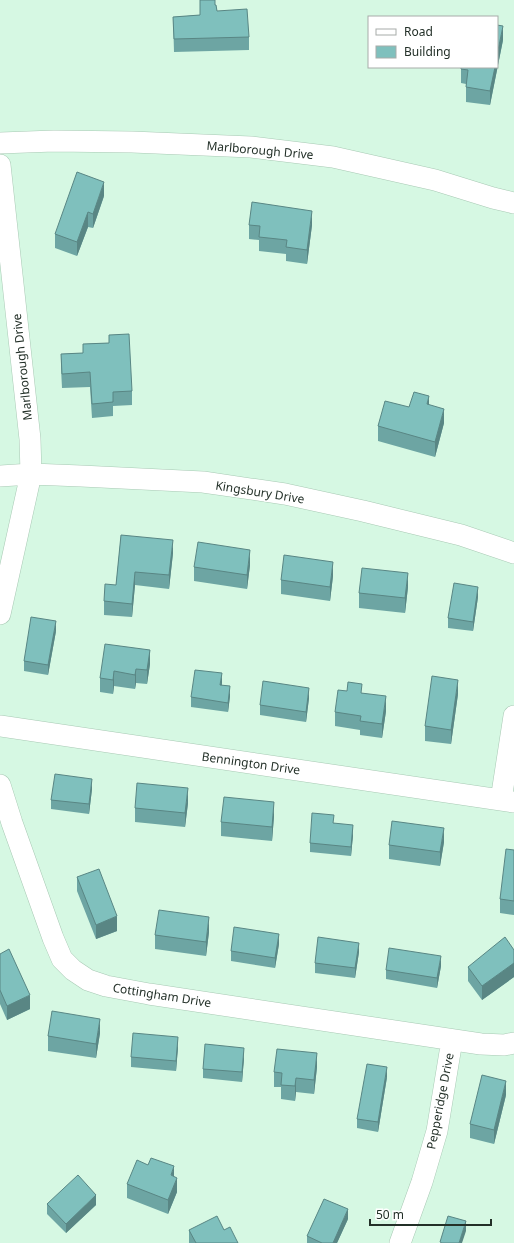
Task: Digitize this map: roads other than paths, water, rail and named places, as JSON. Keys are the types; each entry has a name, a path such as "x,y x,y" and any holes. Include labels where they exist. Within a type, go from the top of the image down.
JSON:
{"street":[{"name":"Marlborough Drive","path":"0,143 54,141 132,142 251,147 333,157 435,180 514,203"},
{"name":"Marlborough Drive","path":"0,165 30,439 31,474"},
{"name":"Kingsbury Drive","path":"0,476 31,474 203,482 284,494 363,511 461,535 514,553"},
{"path":"0,614 31,474"},
{"path":"508,801 514,716"},
{"name":"Bennington Drive","path":"0,726 508,801"},
{"name":"Cottingham Drive","path":"0,785 12,823 53,938 62,959 88,980 106,986 149,994 452,1040"},
{"name":"Pepperidge Drive","path":"400,1243 422,1182 437,1131 452,1040 481,1044 504,1045 514,1043"}]}
